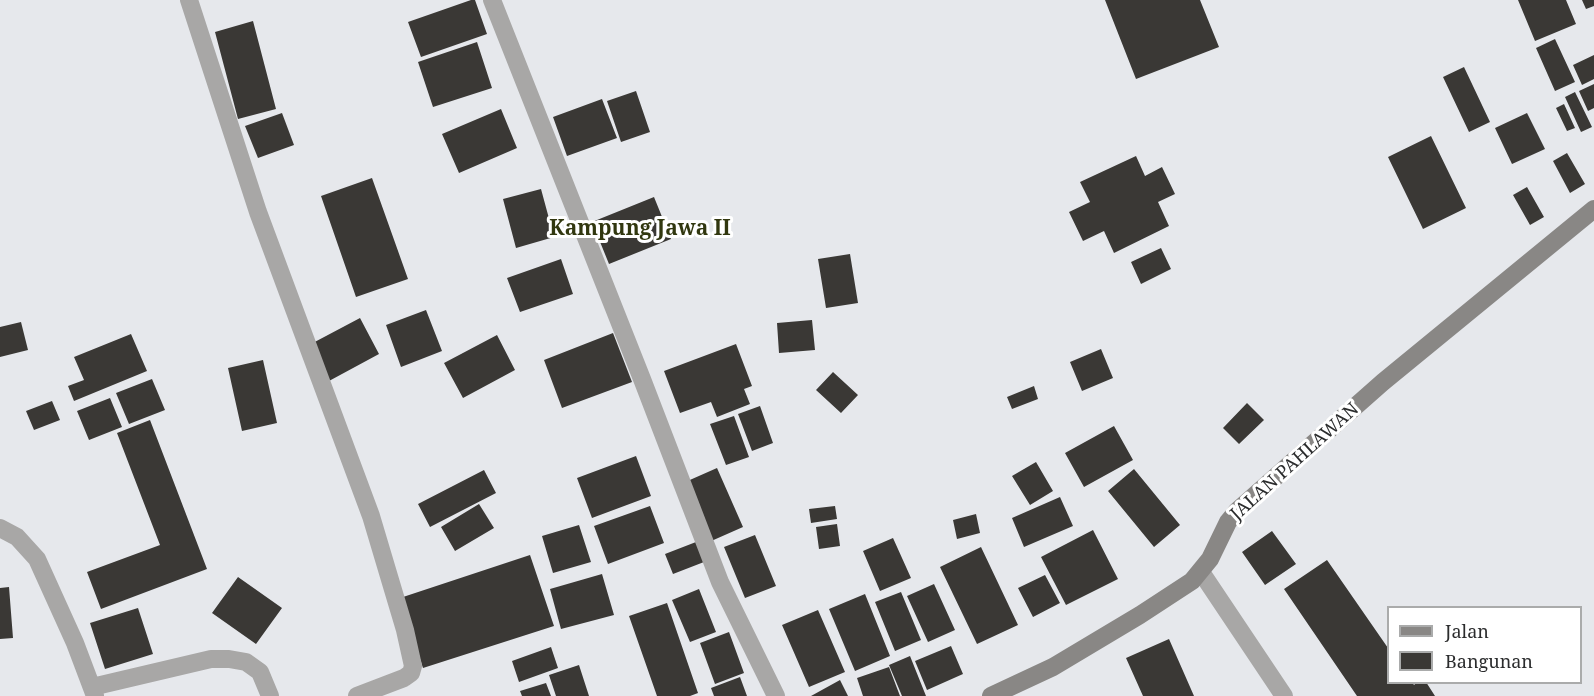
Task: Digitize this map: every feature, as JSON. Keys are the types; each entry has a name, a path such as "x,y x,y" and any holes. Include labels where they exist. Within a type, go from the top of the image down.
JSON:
{"street":[{"path":"189,0 258,212 371,516 405,630 413,666 411,673 404,678 357,696"},
{"path":"492,0 626,336 720,582 776,696"},
{"name":"JALAN PAHLAWAN","path":"992,696 1053,667 1184,587 1202,572 1236,511 1383,382 1594,209"},
{"path":"0,528 17,537 37,559 75,643 93,691 211,659 229,658 246,662 260,672 270,696"},
{"path":"1202,572 1284,696"}],"building":[{"path":"475,0 487,34 421,57 408,22"},
{"path":"1105,0 1200,0 1219,47 1136,79"},
{"path":"1518,0 1566,0 1576,24 1535,41"},
{"path":"1582,0 1594,0 1594,6 1586,9"},
{"path":"253,21 276,109 238,119 215,32"},
{"path":"1555,39 1575,82 1555,91 1536,48"},
{"path":"477,42 492,88 433,107 418,62"},
{"path":"1594,55 1594,79 1582,85 1573,65"},
{"path":"1464,67 1490,122 1469,132 1443,77"},
{"path":"1594,84 1594,108 1588,111 1579,91"},
{"path":"636,91 650,132 621,142 607,101"},
{"path":"1575,92 1592,127 1581,132 1565,97"},
{"path":"602,99 617,138 567,156 553,117"},
{"path":"1564,104 1575,128 1567,131 1556,108"},
{"path":"501,109 517,148 459,173 442,134"},
{"path":"282,113 294,145 258,158 245,126"},
{"path":"1527,113 1545,149 1512,164 1495,128"},
{"path":"1431,136 1466,208 1423,229 1388,157"},
{"path":"1567,153 1585,184 1570,193 1553,161"},
{"path":"1136,156 1145,176 1162,167 1175,194 1158,202 1169,226 1114,253 1104,231 1083,241 1069,212 1090,202 1080,182"},
{"path":"372,178 408,279 356,297 321,196"},
{"path":"1527,187 1544,217 1530,225 1513,195"},
{"path":"541,189 554,237 516,248 503,199"},
{"path":"654,197 671,239 609,264 592,222"},
{"path":"1161,248 1171,269 1141,284 1131,262"},
{"path":"850,254 858,303 826,308 818,259"},
{"path":"561,259 573,294 520,312 507,278"},
{"path":"426,310 442,351 401,367 386,325"},
{"path":"360,318 379,354 329,381 309,345"},
{"path":"812,320 815,350 779,353 777,323"},
{"path":"21,322 28,350 0,357 0,327"},
{"path":"613,333 632,382 562,408 544,360"},
{"path":"131,334 147,371 74,401 68,386 84,380 74,357"},
{"path":"497,335 515,370 463,398 444,363"},
{"path":"736,344 752,386 744,389 750,404 717,417 711,402 680,413 664,371"},
{"path":"1101,349 1113,378 1082,391 1070,362"},
{"path":"263,360 277,423 242,431 228,368"},
{"path":"833,372 858,395 841,413 816,390"},
{"path":"152,379 165,410 129,424 116,393"},
{"path":"1034,386 1038,399 1012,409 1007,397"},
{"path":"110,398 122,427 89,440 77,411"},
{"path":"52,401 60,420 34,430 26,411"},
{"path":"1247,403 1264,420 1239,444 1223,428"},
{"path":"760,406 773,443 752,451 738,414"},
{"path":"734,416 749,457 726,465 710,424"},
{"path":"150,420 207,569 101,609 87,572 160,545 117,433"},
{"path":"1114,426 1133,460 1084,487 1065,453"},
{"path":"636,456 651,496 592,518 577,478"},
{"path":"1036,462 1053,491 1030,505 1012,476"},
{"path":"717,468 743,527 709,542 683,483"},
{"path":"1134,469 1180,525 1154,547 1108,491"},
{"path":"484,470 496,493 430,527 418,504"},
{"path":"1060,497 1073,526 1024,547 1012,518"},
{"path":"479,504 494,528 455,551 441,527"},
{"path":"650,506 664,543 608,564 594,526"},
{"path":"835,506 837,519 811,523 809,509"},
{"path":"976,514 980,533 957,539 953,520"},
{"path":"837,524 840,546 819,549 816,527"},
{"path":"579,525 591,562 553,573 542,536"},
{"path":"1093,530 1118,579 1066,605 1041,557"},
{"path":"1272,531 1296,564 1265,585 1242,552"},
{"path":"755,535 776,586 745,598 724,547"},
{"path":"893,538 911,578 880,591 863,551"},
{"path":"696,542 704,562 673,574 665,554"},
{"path":"981,547 1018,625 977,644 940,567"},
{"path":"530,555 554,626 423,668 400,598"},
{"path":"1327,560 1387,647 1387,684 1427,684 1435,696 1357,696 1284,589"},
{"path":"602,574 614,615 561,629 550,589"},
{"path":"1045,575 1060,603 1033,617 1018,588"},
{"path":"238,577 282,608 256,644 212,613"},
{"path":"934,584 955,630 928,642 907,596"},
{"path":"9,587 13,638 0,639 0,588"},
{"path":"699,589 716,632 690,642 672,600"},
{"path":"901,592 921,640 895,651 875,602"},
{"path":"865,594 890,656 855,671 829,609"},
{"path":"667,603 698,693 690,696 657,696 629,616"},
{"path":"138,608 153,654 105,669 90,623"},
{"path":"818,610 845,672 809,687 782,625"},
{"path":"729,632 744,673 715,684 700,643"},
{"path":"1169,639 1194,696 1143,696 1126,658"},
{"path":"951,646 963,674 927,690 915,661"},
{"path":"551,647 558,668 519,682 512,661"},
{"path":"910,656 926,696 902,696 889,665"},
{"path":"579,665 589,696 556,696 549,675"},
{"path":"889,667 900,696 863,696 857,678"},
{"path":"740,677 747,696 714,696 711,688"},
{"path":"840,680 848,696 811,696"},
{"path":"546,683 551,696 522,696 520,691"}],"district":[{"name":"Kampung Jawa II","path":"640,229"}]}
